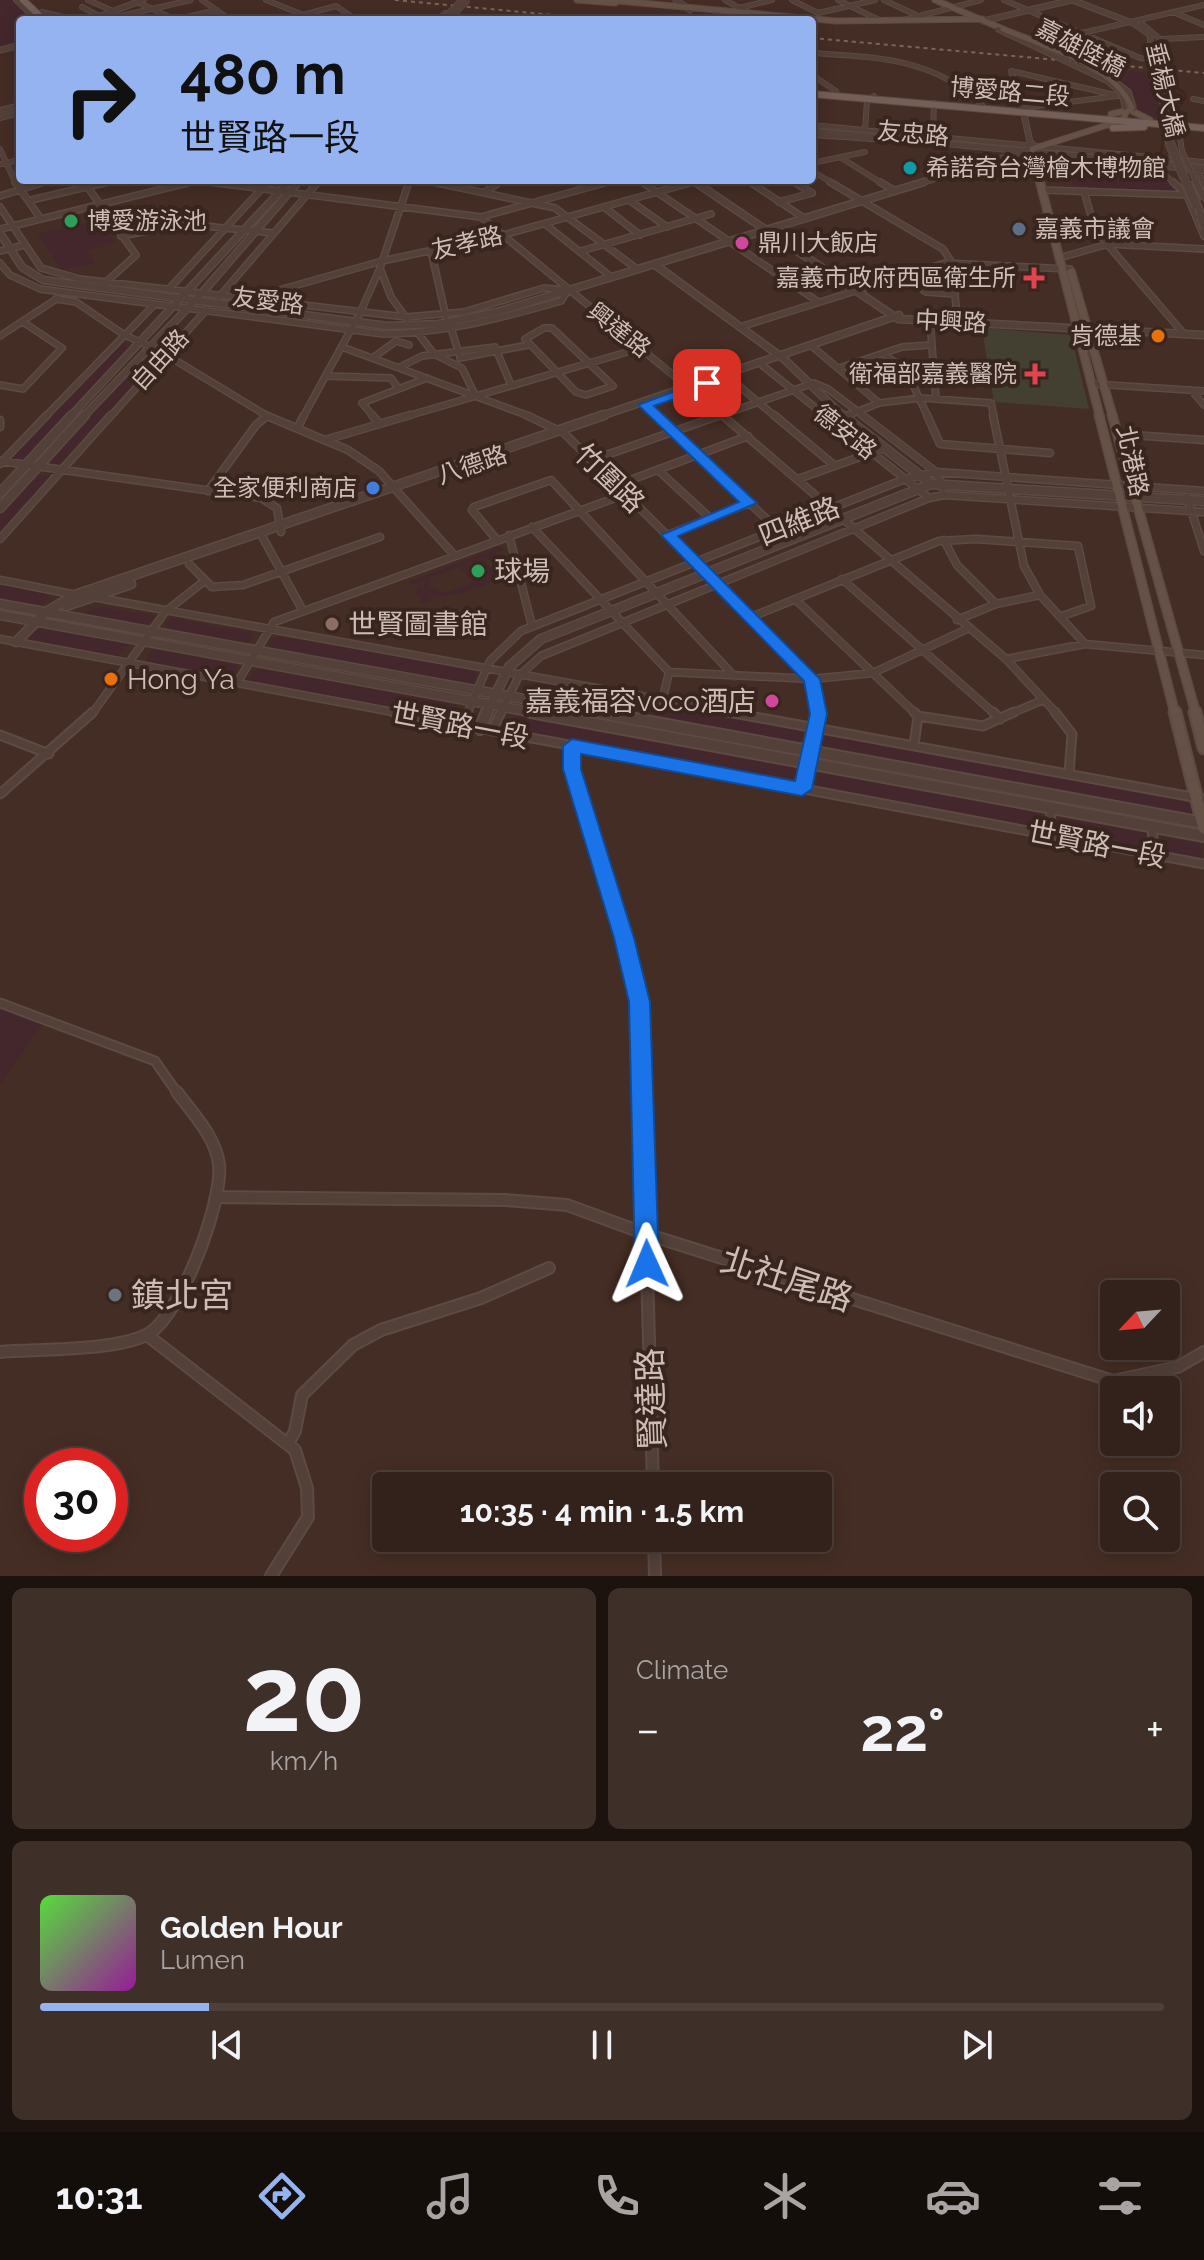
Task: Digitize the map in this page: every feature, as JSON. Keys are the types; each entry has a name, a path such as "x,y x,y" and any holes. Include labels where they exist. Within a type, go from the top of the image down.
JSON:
{"main road":[{"path":"22,0 38,16"},
{"path":"577,0 781,16"},
{"path":"610,0 754,16"},
{"path":"935,0 999,28"},
{"path":"962,21 968,15 998,17"},
{"path":"816,18 881,22 982,20"},
{"path":"962,21 999,28"},
{"name":"嘉雄陸橋","path":"999,28 1109,80 1125,96 1129,113"},
{"name":"博愛路二段","path":"816,93 1022,109"},
{"name":"博愛路二段","path":"871,97 1022,109 1111,122 1129,113 1152,122 1204,127"},
{"path":"1111,122 1141,128 1152,122"},
{"name":"友愛路","path":"1038,148 1055,145 1111,122"},
{"name":"友愛路","path":"1038,148 1111,122"},
{"name":"北港路","path":"1038,148 1098,385 1121,507 1200,799 1203,825"},
{"name":"北港路","path":"1046,189 1067,269"},
{"name":"北港路","path":"1098,385 1118,434 1181,652 1204,748"}],"street":[{"path":"90,1 97,0"},
{"path":"112,16 191,0"},
{"path":"202,0 224,16"},
{"path":"266,0 303,15"},
{"path":"450,16 464,0"},
{"path":"610,0 618,4"},
{"path":"676,0 689,8"},
{"path":"725,0 740,7 746,14"},
{"path":"726,11 772,0"},
{"path":"792,0 813,16"},
{"path":"838,0 881,22"},
{"path":"816,18 875,0"},
{"path":"884,0 913,16"},
{"path":"904,21 913,16 981,0"},
{"path":"1004,0 1140,58 1162,61"},
{"path":"1026,10 1060,0"},
{"path":"982,20 1072,0 1136,23 1204,5"},
{"path":"1083,0 1136,23 1159,38 1163,81 1176,111 1182,151 1204,199"},
{"path":"90,1 113,11"},
{"path":"104,16 140,1 167,16"},
{"path":"299,16 336,6 350,16"},
{"path":"82,7 98,16"},
{"path":"192,16 217,10"},
{"path":"42,12 59,16"},
{"path":"1173,12 1204,25"},
{"path":"998,17 1003,22 999,28"},
{"path":"1039,43 1126,21"},
{"path":"1136,23 1148,36 1152,81 1165,109 1168,145 1204,233"},
{"name":"垂楊大橋","path":"1136,23 1155,37 1160,83 1171,107 1178,148 1204,206"},
{"name":"垂楊大橋","path":"1136,23 1150,35 1154,78 1169,112 1171,141 1204,222"},
{"path":"1162,39 1204,37"},
{"path":"816,53 915,63 951,77 982,105"},
{"name":"北港路","path":"1022,109 1119,96 1011,71 1022,109 1038,148"},
{"path":"816,78 837,94"},
{"path":"1204,94 1193,98 1204,101"},
{"path":"865,130 864,116 871,97"},
{"path":"933,135 934,103"},
{"name":"友忠路","path":"816,130 933,135 1200,166"},
{"name":"友忠路","path":"816,130 1038,148"},
{"name":"友忠路","path":"816,130 1024,152"},
{"name":"友忠路","path":"1055,145 1160,162"},
{"name":"友愛路","path":"0,207 41,268 161,297 410,326 450,323 568,290 1038,148"},
{"path":"0,149 16,178"},
{"path":"816,162 865,152"},
{"path":"843,159 895,191"},
{"path":"0,164 16,161"},
{"path":"1160,162 1187,195 1204,233"},
{"path":"1200,166 1204,185"},
{"path":"816,173 943,249 952,263 957,317"},
{"path":"20,184 41,219"},
{"path":"0,196 38,184"},
{"path":"85,184 136,255 103,285"},
{"path":"31,200 99,184"},
{"path":"0,231 180,184"},
{"path":"224,184 481,217 600,184"},
{"name":"自由路","path":"1,463 266,184"},
{"name":"自由路","path":"284,192 289,184"},
{"name":"自由路","path":"0,508 175,307 295,184"},
{"name":"自由路","path":"0,539 213,304 317,184"},
{"path":"298,427 360,313 380,268 409,184"},
{"path":"443,184 555,208 637,269"},
{"path":"485,193 497,184"},
{"path":"645,184 817,301"},
{"name":"友孝路","path":"242,316 258,296 382,261 545,224 683,184"},
{"name":"中興路","path":"703,184 896,317 1204,333"},
{"path":"753,184 804,218"},
{"path":"779,202 812,193 797,184"},
{"path":"1046,189 1187,195"},
{"path":"1084,191 1095,230 1182,332"},
{"path":"629,200 667,227"},
{"path":"604,207 640,235"},
{"path":"581,251 711,214"},
{"name":"興達路","path":"481,217 690,387 967,629 1006,659 1072,734 1069,773"},
{"path":"545,224 610,276"},
{"path":"121,236 165,225 225,227 273,233"},
{"name":"自由路","path":"0,493 144,344 202,293 249,230"},
{"name":"友愛路","path":"0,231 9,249 35,276 74,285 168,289 406,317 445,315 544,288 568,290"},
{"path":"1066,256 1108,244 1204,249"},
{"path":"0,251 24,245"},
{"path":"431,251 445,315 450,323"},
{"name":"友愛路","path":"0,263 10,275 40,289 351,330 418,334 452,331 561,301 568,290"},
{"path":"740,327 901,275 952,263 1067,269"},
{"name":"德安路","path":"654,264 782,357 844,417 931,484"},
{"path":"380,268 391,297 410,326 434,354 462,368"},
{"path":"0,280 10,275"},
{"path":"901,275 926,292 955,294"},
{"path":"0,336 80,279"},
{"path":"56,299 76,302 123,334 165,354 226,395 348,450 379,471 454,555"},
{"name":"中興路","path":"896,317 957,317 1083,327"},
{"name":"八德路","path":"562,431 690,387 763,366 896,317"},
{"name":"八德路","path":"46,612 75,595 280,530 896,317"},
{"path":"930,320 936,399"},
{"path":"0,385 23,389 62,348 23,322"},
{"path":"552,328 613,385 580,395 528,345 526,335 552,328"},
{"path":"452,331 462,368 475,395"},
{"path":"374,357 396,341 409,345"},
{"path":"460,358 499,353 528,345"},
{"path":"839,368 902,347 930,345"},
{"path":"400,367 434,354 490,346 499,353 511,385"},
{"name":"竹圍路","path":"342,347 475,395 562,431 812,679"},
{"path":"323,441 641,348"},
{"path":"814,348 879,403"},
{"path":"884,354 907,372 940,444 1050,453"},
{"name":"德安路","path":"763,366 929,498"},
{"path":"327,376 391,378 398,388"},
{"path":"727,376 835,466"},
{"path":"379,423 362,403 427,378"},
{"path":"592,460 810,384"},
{"name":"德安路","path":"810,384 828,389 936,472 943,484 944,495"},
{"path":"1098,385 1204,391"},
{"path":"1191,390 1204,405"},
{"path":"844,417 879,403 921,398 991,403 1024,566 1040,595 1085,644"},
{"path":"644,405 788,539"},
{"path":"208,491 256,425 267,416"},
{"path":"0,420 0,427"},
{"path":"1118,434 1204,440"},
{"path":"617,485 748,436"},
{"path":"798,479 885,448"},
{"path":"1,463 261,498 275,505 281,515 280,530"},
{"path":"658,470 710,518"},
{"name":"四維路","path":"463,726 486,670 486,661 505,641 532,626 905,479 936,472 1118,491 1136,498 1204,491"},
{"path":"497,540 472,510 474,507 551,480 734,676"},
{"name":"四維路","path":"480,729 503,674 517,653 541,639 931,484 1118,491 1131,487 1187,495 1204,501"},
{"path":"237,683 274,622 626,494"},
{"name":"四維路","path":"492,731 519,676 541,656 929,498 944,495 1204,512"},
{"path":"1187,495 1204,551"},
{"path":"668,535 749,503"},
{"path":"532,527 597,601 613,611 669,672 812,679 873,673 967,629"},
{"name":"八德路","path":"46,612 280,530"},
{"path":"509,535 532,626"},
{"path":"189,564 203,582 212,587 234,586 380,537"},
{"path":"263,538 303,611"},
{"path":"944,540 957,565 996,604"},
{"path":"751,617 944,540 1078,546 1091,606 1062,616"},
{"path":"842,579 1000,719"},
{"name":"世賢路一段","path":"0,580 1200,799"},
{"path":"0,794 102,706 165,612 203,582"},
{"path":"957,620 996,604 1040,595"},
{"path":"795,599 918,716 983,726 1043,700"},
{"name":"世賢路一段","path":"0,604 1203,825"},
{"path":"16,642 46,612"},
{"name":"世賢路一段","path":"0,615 1204,836"},
{"name":"世賢路一段","path":"0,639 1204,864"},
{"path":"1006,659 1085,644 1204,655"},
{"path":"662,702 669,672"},
{"path":"802,789 816,731 819,700 812,679"},
{"path":"914,745 918,716"},
{"path":"0,735 49,754"},
{"name":"賢達路","path":"572,746 572,769 624,938 640,1002 653,1472"},
{"path":"1050,835 1051,808"},
{"path":"1152,826 1154,855"},
{"path":"0,1003 155,1061 210,1138 219,1165 217,1197 173,1308 147,1335 105,1344 0,1352"},
{"name":"北社尾路","path":"217,1197 506,1200 567,1205 646,1234 1113,1381 1178,1367 1204,1352"},
{"path":"288,1444 295,1431 302,1395 353,1345 381,1330 481,1298 549,1268"},
{"path":"147,1335 226,1400 295,1450 307,1488 308,1517 271,1576"},
{"path":"654,1552 655,1576"}],"shaded area":[{"path":"0,0 12,0 26,16 16,16 16,44 0,49"},
{"path":"1101,68 1148,73 1184,96 1165,121 1139,112 1130,90"},
{"path":"1066,158 1153,168 1179,192 1073,186"},
{"path":"99,220 115,243 87,250 95,263 62,271 38,234"},
{"name":"衛福部嘉義醫院","path":"982,328 1071,335 1089,409 994,402"},
{"path":"123,340 128,349 22,462 11,460"},
{"path":"149,350 159,356 57,467 45,465"},
{"path":"35,474 50,477 0,533 0,513"},
{"path":"499,547 503,550 495,554 506,560 507,569 494,581 459,593 429,596 431,601 424,604 415,591 419,584 424,590 423,582 412,585 409,582","holes":["483,558 500,562 496,573 484,560 461,568 472,582 487,577 446,593 430,587 430,578"]},
{"path":"0,585 47,594 49,598 39,606 0,601"},
{"path":"102,607 156,616 145,627 83,617 81,613"},
{"path":"173,618 252,633 254,636 246,645 237,645 168,630 165,624"},
{"path":"44,628 128,644 118,657 28,639 35,630"},
{"path":"276,636 428,659 429,662 472,670 477,674 472,686 271,649 268,645"},
{"path":"153,648 238,666 233,676 225,677 145,661"},
{"path":"255,670 454,704 459,709 453,720 248,680"},
{"path":"538,682 793,728 803,734 801,741 791,745 525,695 529,684"},
{"path":"520,715 798,770 795,781 783,782 518,731 510,727 513,719"},
{"path":"821,735 1182,796 1190,801 1192,813 1185,817 828,751 820,742"},
{"path":"819,772 1041,813 1041,827 816,786"},
{"path":"1059,817 1146,833 1146,848 1059,832"},
{"path":"1160,837 1199,843 1204,860 1164,855"},
{"path":"0,1001 45,1020 0,1085"}],"waterway":[{"path":"1159,74 1184,93 1186,97 1178,109"},
{"path":"1161,156 1164,127"}],"railway":[{"path":"395,0 564,16"},
{"path":"816,38 1204,73"}],"place":[{"name":"希諾奇台灣檜木博物館","path":"910,168"},
{"name":"博愛游泳池","path":"71,221"},
{"name":"嘉義市議會","path":"1019,229"},
{"name":"鼎川大飯店","path":"742,243"},
{"name":"嘉義市政府西區衛生所","path":"1034,278"},
{"name":"肯德基","path":"1158,336"},
{"name":"衛福部嘉義醫院","path":"1035,374"},
{"name":"全家便利商店","path":"373,488"},
{"name":"球場","path":"478,571"},
{"name":"世賢圖書館","path":"332,624"},
{"name":"Hong Ya","path":"111,679"},
{"name":"嘉義福容voco酒店","path":"772,701"},
{"name":"鎮北宮","path":"115,1295"}],"route":[{"path":"647,1264 645,1094 640,1002 624,938 572,769 572,746 802,789 816,731 819,700 812,679 668,535 749,503 644,405 707,383"}]}
